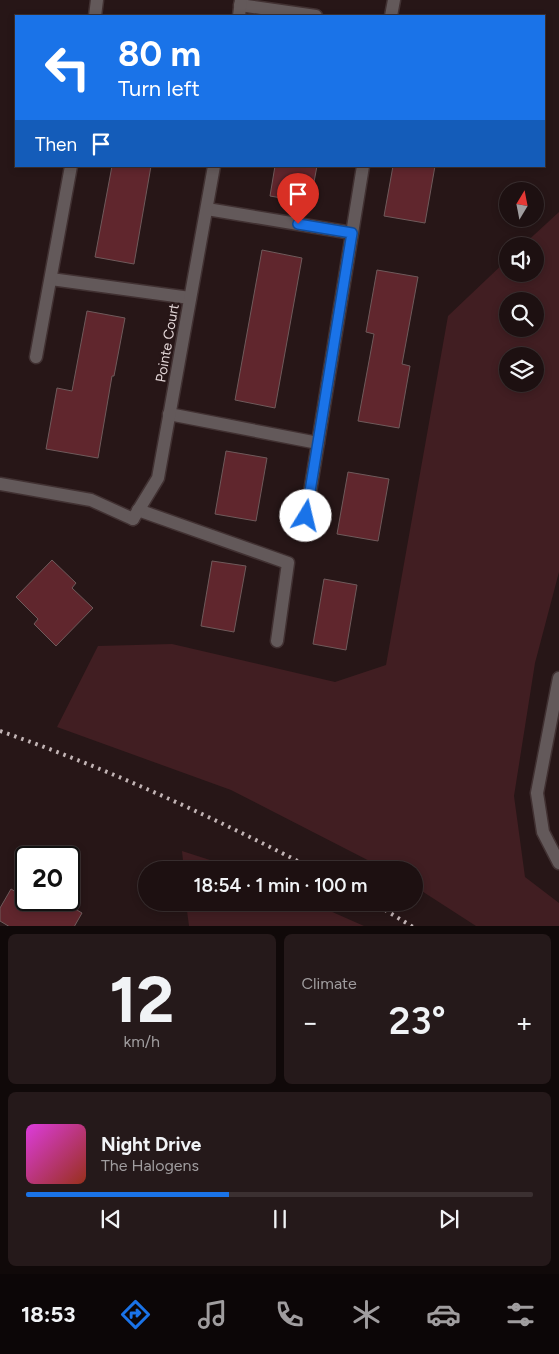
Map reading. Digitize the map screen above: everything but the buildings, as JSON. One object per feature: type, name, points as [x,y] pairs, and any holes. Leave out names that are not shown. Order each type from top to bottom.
[{"type":"street","points":[[95,15],[97,0]]},
{"type":"street","points":[[391,15],[394,0]]},
{"type":"street","points":[[240,7],[308,15]]},
{"type":"street","points":[[36,358],[71,167]]},
{"type":"street","name":"Pointe Court","points":[[135,515],[158,478],[214,167]]},
{"type":"street","points":[[303,535],[363,167]]},
{"type":"street","points":[[207,209],[352,233]]},
{"type":"street","points":[[51,279],[190,298]]},
{"type":"street","points":[[169,414],[318,443]]},
{"type":"street","points":[[0,484],[91,500],[288,562],[277,641]]},
{"type":"street","points":[[559,678],[537,794],[543,832],[559,863]]},
{"type":"shaded area","points":[[559,212],[559,572],[535,663],[514,796],[525,877],[559,903],[559,926],[476,926],[423,892],[423,861],[369,861],[231,790],[57,727],[98,646],[172,644],[335,682],[386,665],[448,316],[499,268],[499,282],[544,282],[544,237],[532,237],[544,228],[544,226]]},
{"type":"shaded area","points":[[182,851],[213,861],[183,861]]},
{"type":"shaded area","points":[[187,911],[330,911],[364,926],[189,926]]},
{"type":"railway","points":[[0,731],[81,761],[160,795],[297,861]]},
{"type":"railway","points":[[387,911],[411,926]]},
{"type":"route","points":[[298,224],[352,233],[306,516]]}]
